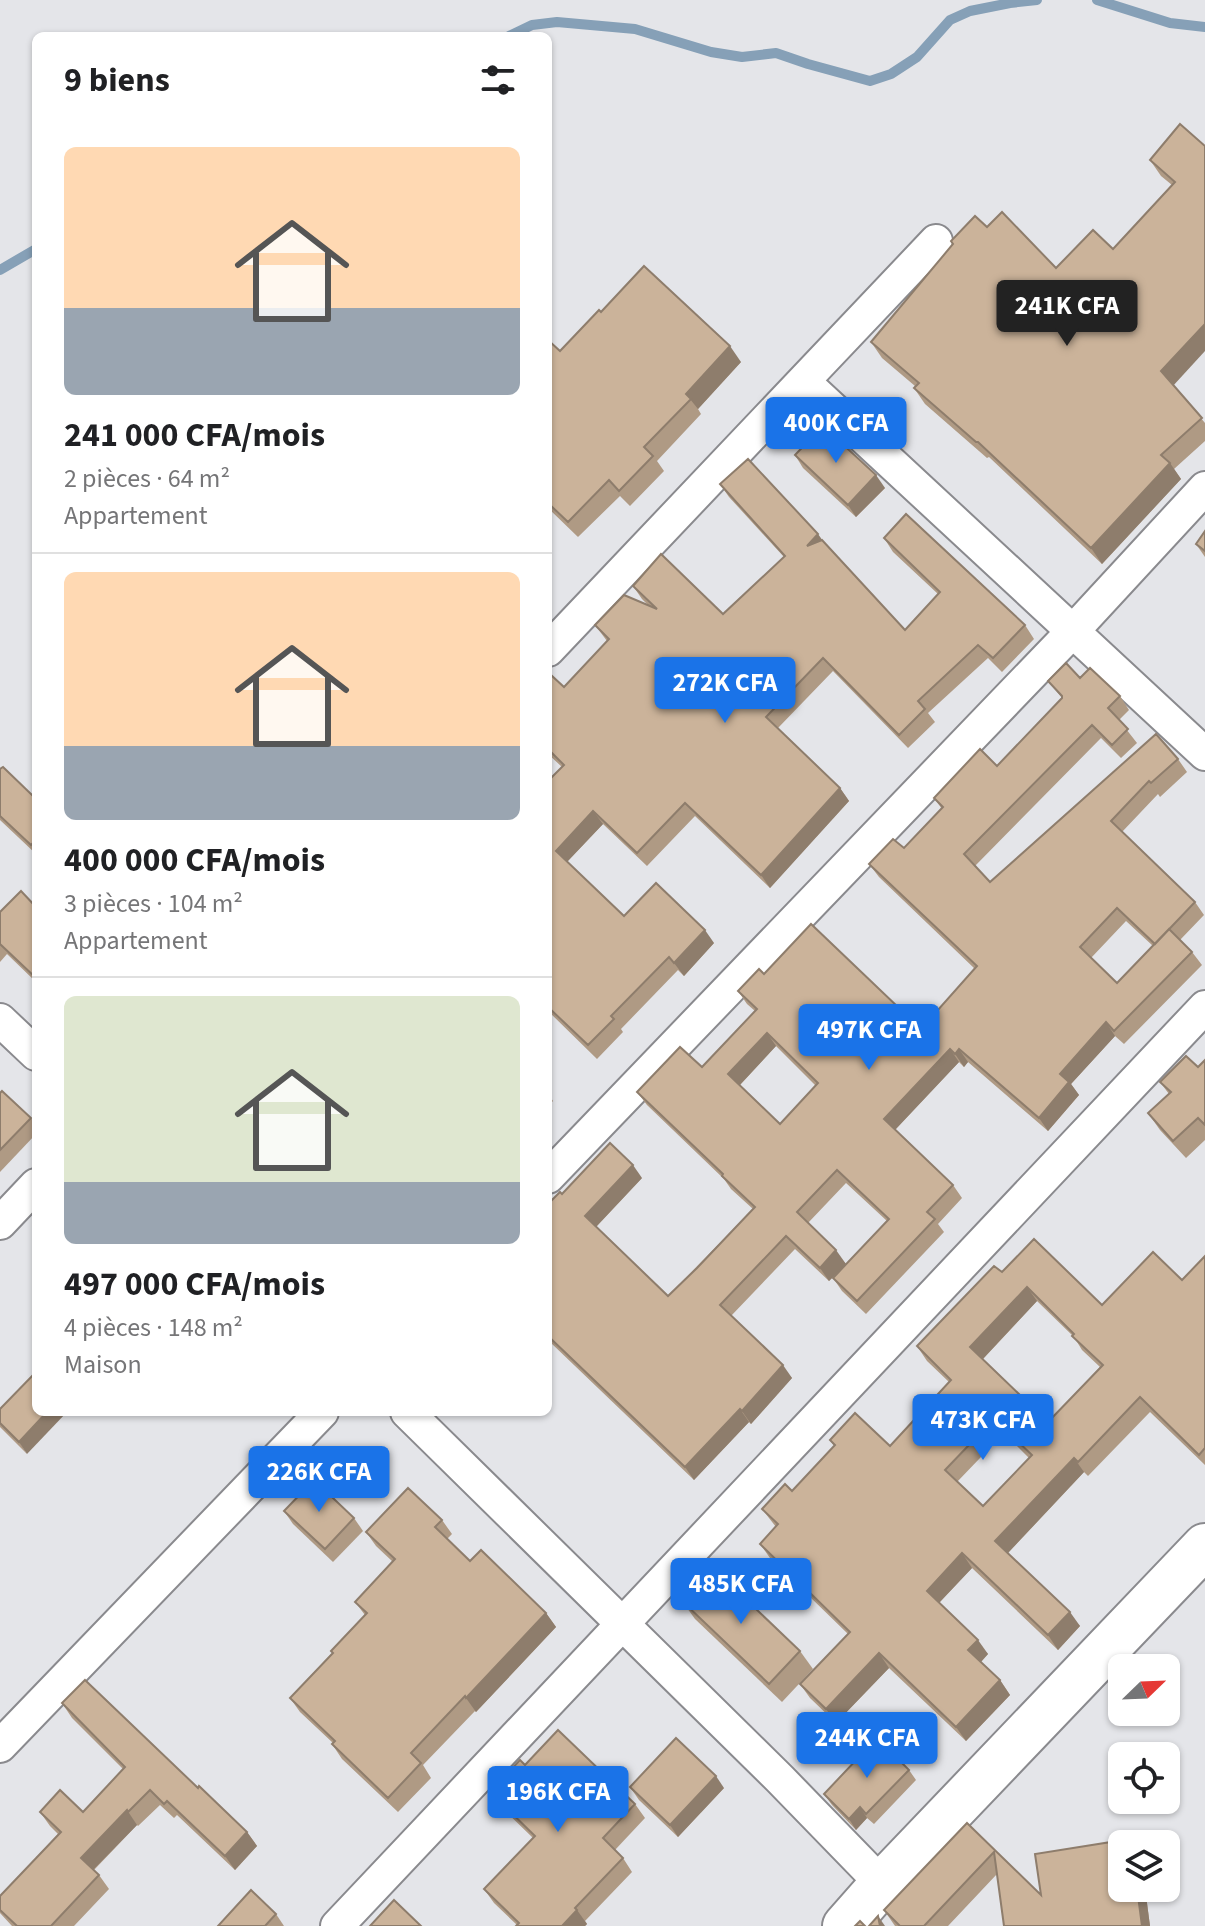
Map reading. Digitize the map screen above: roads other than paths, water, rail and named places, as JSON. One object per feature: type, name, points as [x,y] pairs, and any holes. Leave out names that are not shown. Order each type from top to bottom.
[{"type":"street","points":[[552,646],[936,241]]},
{"type":"street","points":[[804,382],[1205,754]]},
{"type":"street","points":[[552,1173],[1072,632],[1205,488]]},
{"type":"street","points":[[337,1926],[1205,1007]]},
{"type":"street","points":[[0,1020],[32,1050]]},
{"type":"street","points":[[0,1223],[32,1189]]},
{"type":"street","points":[[0,1746],[318,1416]]},
{"type":"street","points":[[411,1416],[780,1779],[882,1884]]},
{"type":"street","points":[[845,1926],[1205,1546]]},
{"type":"waterway","points":[[517,32],[532,25],[557,22],[635,29],[711,52],[742,57],[776,53],[870,81],[891,74],[917,57],[950,20],[970,11],[1037,0]]},
{"type":"waterway","points":[[1097,0],[1170,23],[1205,27]]},
{"type":"waterway","points":[[0,270],[32,251]]}]
